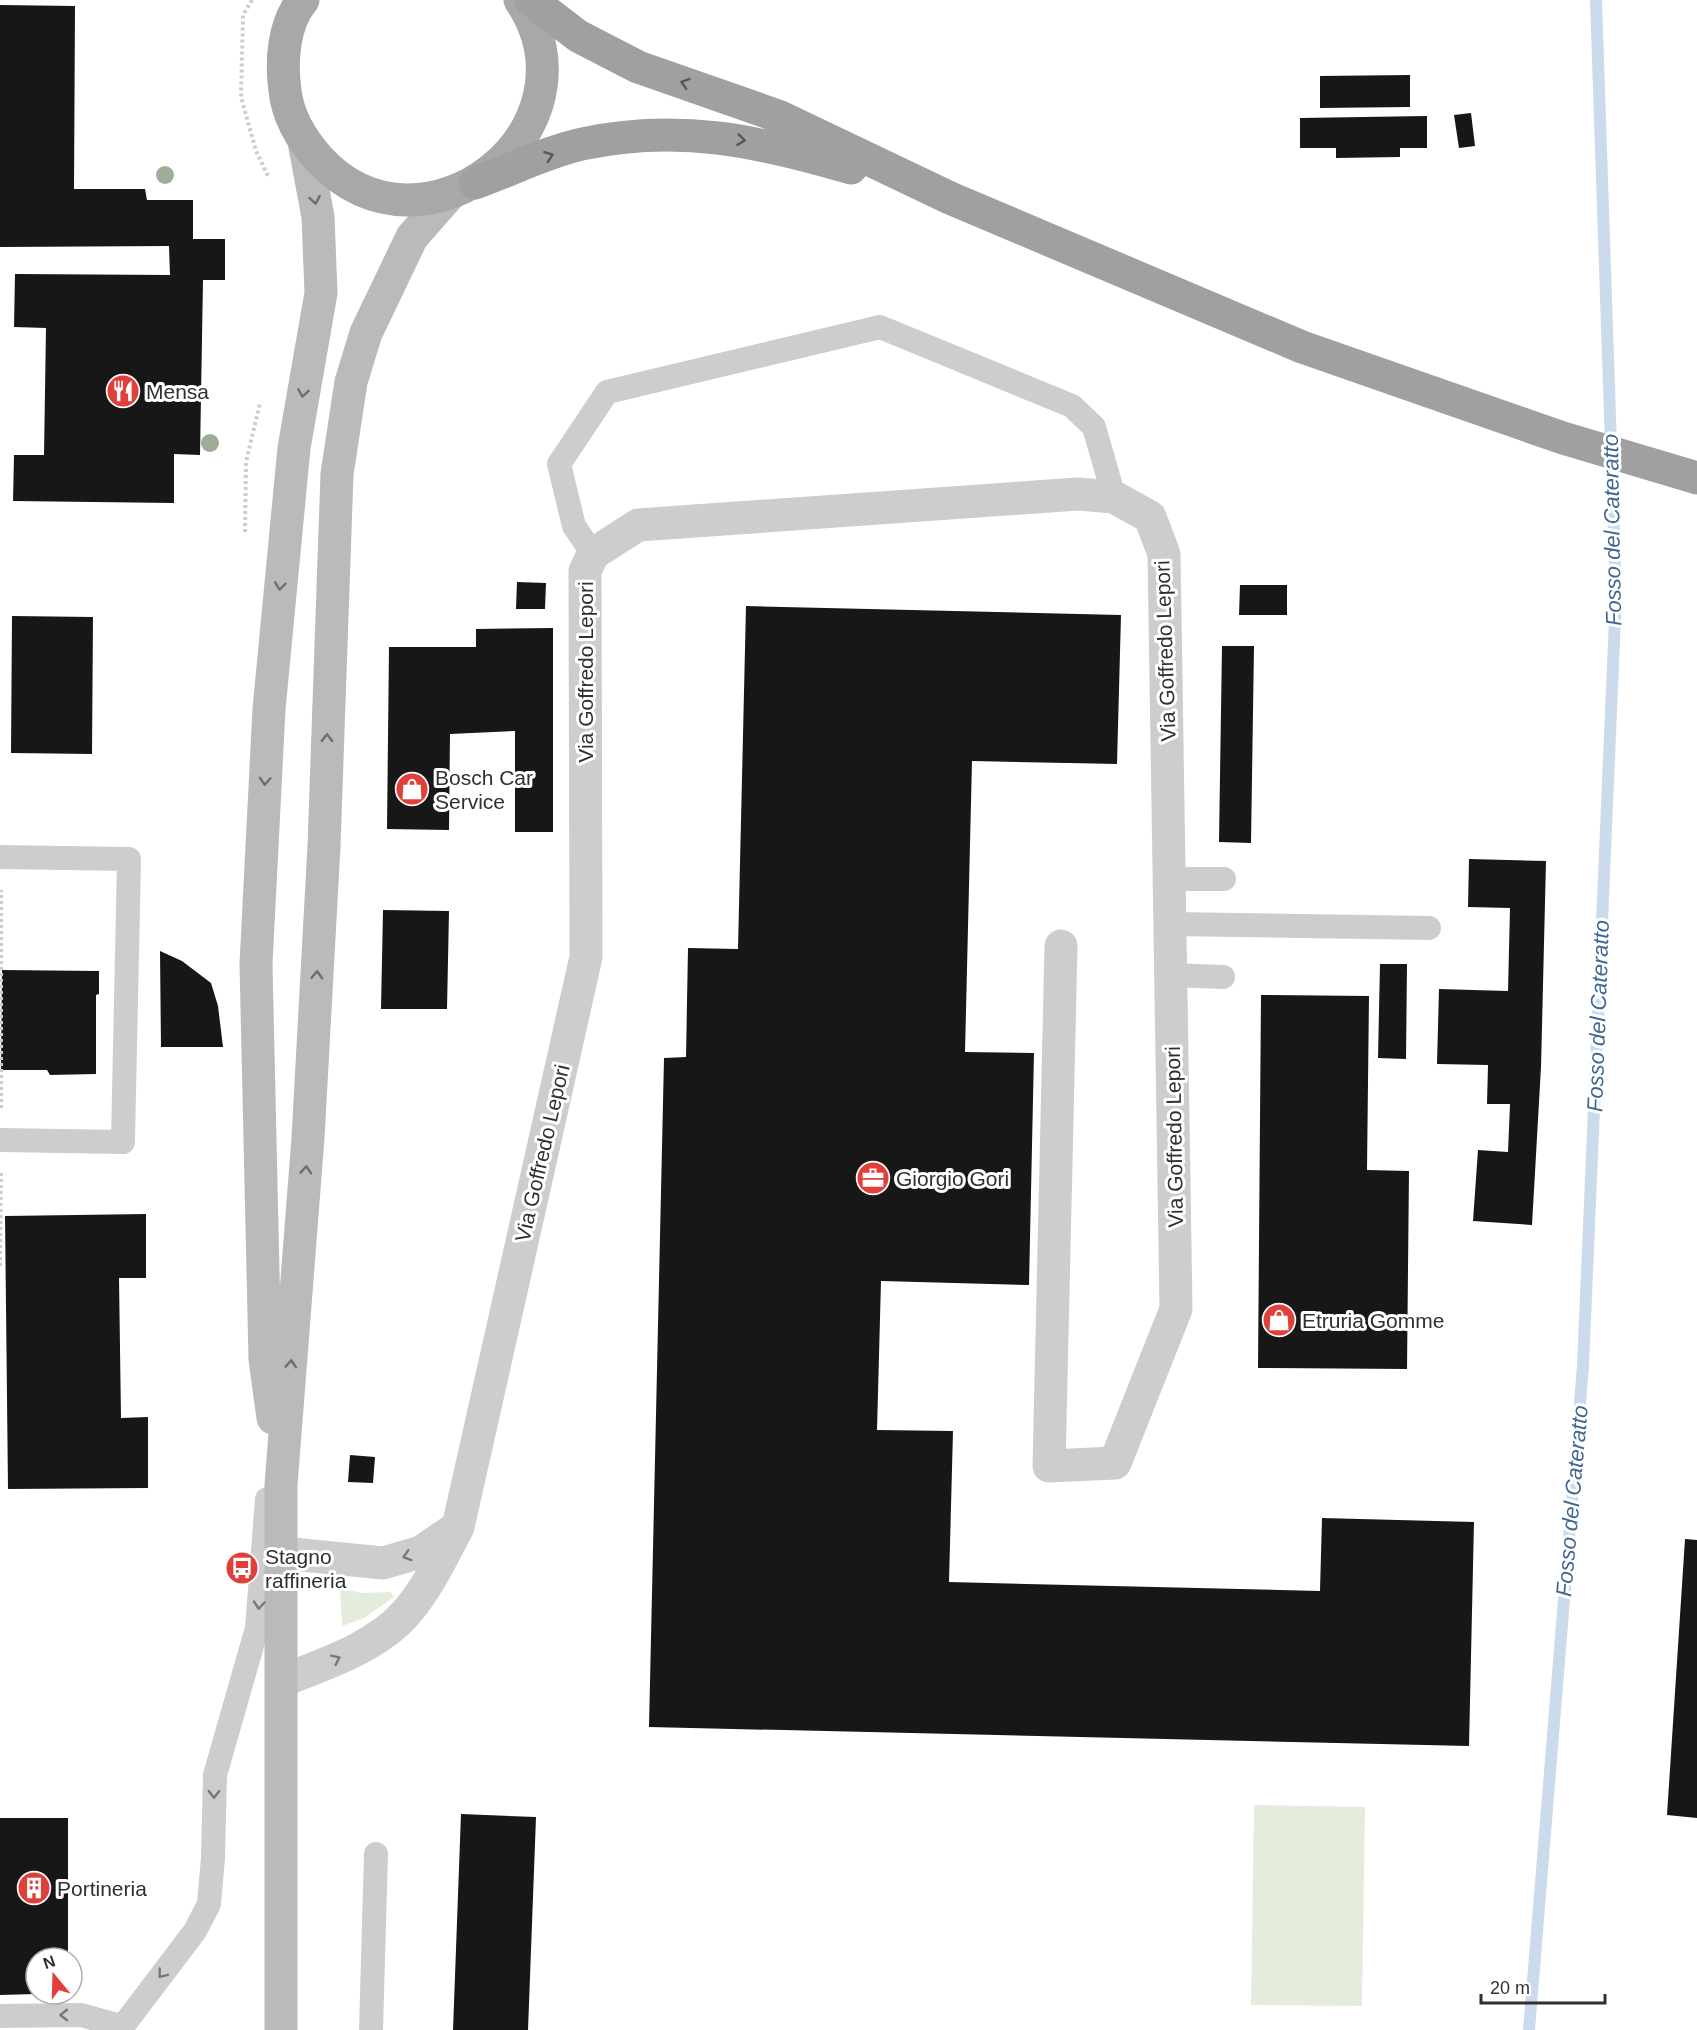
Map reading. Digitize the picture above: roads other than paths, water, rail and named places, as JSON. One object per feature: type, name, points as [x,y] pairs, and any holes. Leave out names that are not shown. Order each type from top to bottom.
[{"type":"highway","points":[[531,0],[578,36],[638,67],[778,116],[950,198],[1302,347],[1563,438],[1652,467],[1697,478]]},
{"type":"highway","points":[[462,189],[580,144],[650,133],[704,135],[754,141],[950,198]]},
{"type":"main road","points":[[281,1485],[265,1359],[256,964],[269,709],[278,609],[294,448],[321,293],[318,218],[304,142],[287,105],[282,71],[286,36],[303,0]]},
{"type":"main road","points":[[281,2030],[281,1485],[311,1080],[324,846],[337,474],[351,382],[366,333],[412,237],[462,189],[505,160],[528,128],[540,91],[541,52],[530,15],[520,0]]},
{"type":"main road","points":[[304,142],[332,173],[368,192],[408,200],[462,189]]},
{"type":"street","name":"Via Goffredo Lepori","points":[[282,1681],[371,1641],[405,1614],[433,1575],[458,1527],[586,957],[585,570],[594,554],[638,525],[1078,494],[1114,497],[1150,517],[1164,554],[1176,1309],[1115,1463],[1049,1466],[1061,946]]},
{"type":"street","points":[[282,1553],[383,1563],[421,1552],[458,1527]]},
{"type":"lane","points":[[594,554],[574,526],[559,464],[607,392],[880,327],[1072,406],[1094,428],[1114,497]]},
{"type":"lane","points":[[1,857],[129,859],[123,1142],[1,1140]]},
{"type":"lane","points":[[1170,879],[1224,879]]},
{"type":"lane","points":[[1171,924],[1430,928]]},
{"type":"lane","points":[[1172,975],[1223,977]]},
{"type":"lane","points":[[0,2016],[81,2015],[121,2028],[195,1931],[209,1904],[213,1858],[214,1775],[257,1628],[273,1421]]},
{"type":"lane","points":[[371,2030],[376,1854]]},
{"type":"waterway","name":"Fosso del Cateratto","points":[[1529,2030],[1583,1366],[1616,595],[1596,0]]},
{"type":"place","name":"Mensa","points":[[123,391]]},
{"type":"place","name":"Bosch Car Service","points":[[412,789]]},
{"type":"place","name":"Giorgio Gori","points":[[873,1178]]},
{"type":"place","name":"Etruria Gomme","points":[[1279,1320]]},
{"type":"place","name":"Stagno raffineria","points":[[242,1568]]},
{"type":"place","name":"Portineria","points":[[34,1888]]}]
